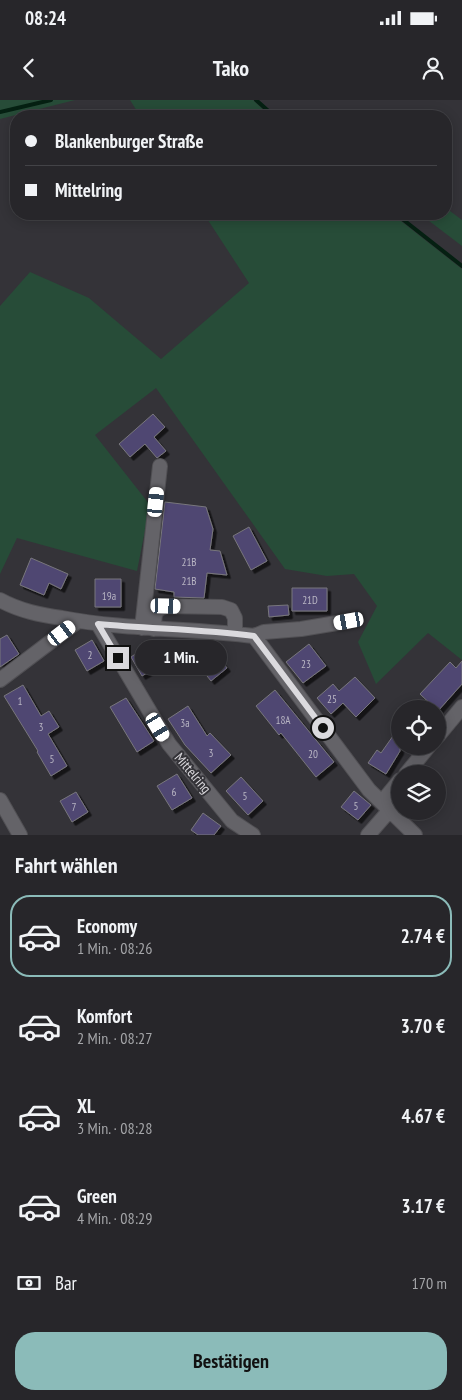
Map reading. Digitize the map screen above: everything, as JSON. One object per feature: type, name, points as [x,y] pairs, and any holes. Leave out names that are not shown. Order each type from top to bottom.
[{"type":"street","points":[[148,629],[160,466]]},
{"type":"street","points":[[0,600],[31,613],[98,624],[254,636],[264,632],[301,629],[349,621]]},
{"type":"street","points":[[148,629],[158,609],[166,606],[222,608],[231,610],[235,618],[235,634]]},
{"type":"street","points":[[0,680],[78,621]]},
{"type":"street","name":"Mittelring","points":[[98,624],[168,744],[232,821],[254,835]]},
{"type":"street","points":[[254,636],[369,790],[415,835]]},
{"type":"street","points":[[446,727],[462,708]]},
{"type":"street","points":[[413,765],[422,755]]},
{"type":"street","points":[[368,835],[391,796]]},
{"type":"street","points":[[0,800],[20,835]]},
{"type":"green space","points":[[0,100],[75,100],[36,110],[10,110],[10,116],[0,119]]},
{"type":"green space","points":[[130,100],[253,100],[264,110],[136,110]]},
{"type":"green space","points":[[452,212],[462,220],[462,246],[428,220],[452,220]]},
{"type":"green space","points":[[208,220],[400,220],[462,269],[462,660],[428,633],[376,684],[358,642],[377,606],[354,574],[327,576],[285,569],[156,388],[95,435],[150,505],[137,571],[17,538],[0,574],[0,306],[30,272],[89,298],[161,359],[249,283]]},
{"type":"building","points":[[153,414],[165,427],[154,437],[166,451],[157,458],[145,444],[130,457],[119,444]]},
{"type":"building","points":[[165,502],[206,507],[213,529],[210,550],[220,551],[227,575],[207,573],[204,598],[174,597],[174,592],[155,589]]},
{"type":"building","points":[[249,527],[267,561],[251,570],[233,536]]},
{"type":"building","points":[[31,558],[68,574],[61,589],[49,583],[44,595],[20,585]]},
{"type":"building","points":[[95,579],[121,579],[121,607],[95,607]]},
{"type":"building","points":[[292,588],[327,588],[327,611],[292,611]]},
{"type":"building","points":[[288,605],[289,615],[269,617],[268,606]]},
{"type":"building","points":[[7,635],[19,654],[0,667],[0,639]]},
{"type":"building","points":[[92,640],[104,661],[87,671],[75,650]]},
{"type":"building","points":[[309,644],[326,666],[303,683],[286,662]]},
{"type":"building","points":[[147,646],[159,666],[142,676],[131,657]]},
{"type":"building","points":[[212,649],[227,668],[211,681],[196,662]]},
{"type":"building","points":[[462,661],[462,684],[446,702],[446,700],[426,700],[420,694],[450,662],[456,668]]},
{"type":"building","points":[[355,677],[375,698],[356,717],[343,703],[331,714],[317,698],[333,684],[339,691]]},
{"type":"building","points":[[23,685],[41,716],[49,711],[59,727],[48,734],[67,766],[51,776],[4,696]]},
{"type":"building","points":[[275,690],[334,762],[316,777],[281,733],[279,735],[256,706]]},
{"type":"building","points":[[126,698],[154,741],[137,752],[110,707]]},
{"type":"building","points":[[188,706],[207,736],[210,733],[231,755],[211,773],[185,745],[168,719]]},
{"type":"building","points":[[391,739],[391,755],[398,755],[386,774],[368,763],[377,750],[381,753]]},
{"type":"building","points":[[177,774],[192,798],[172,810],[157,786]]},
{"type":"building","points":[[241,777],[263,801],[248,815],[226,791]]},
{"type":"building","points":[[354,791],[371,805],[358,820],[341,807]]},
{"type":"building","points":[[76,792],[88,812],[72,822],[60,801]]},
{"type":"building","points":[[203,813],[221,826],[214,835],[198,835],[191,830]]},
{"type":"waterway","points":[[0,112],[51,100]]},
{"type":"waterway","points":[[256,100],[267,110]]},
{"type":"waterway","points":[[404,220],[462,266]]},
{"type":"route","points":[[118,658],[98,624],[224,632],[254,636],[323,728]]}]
